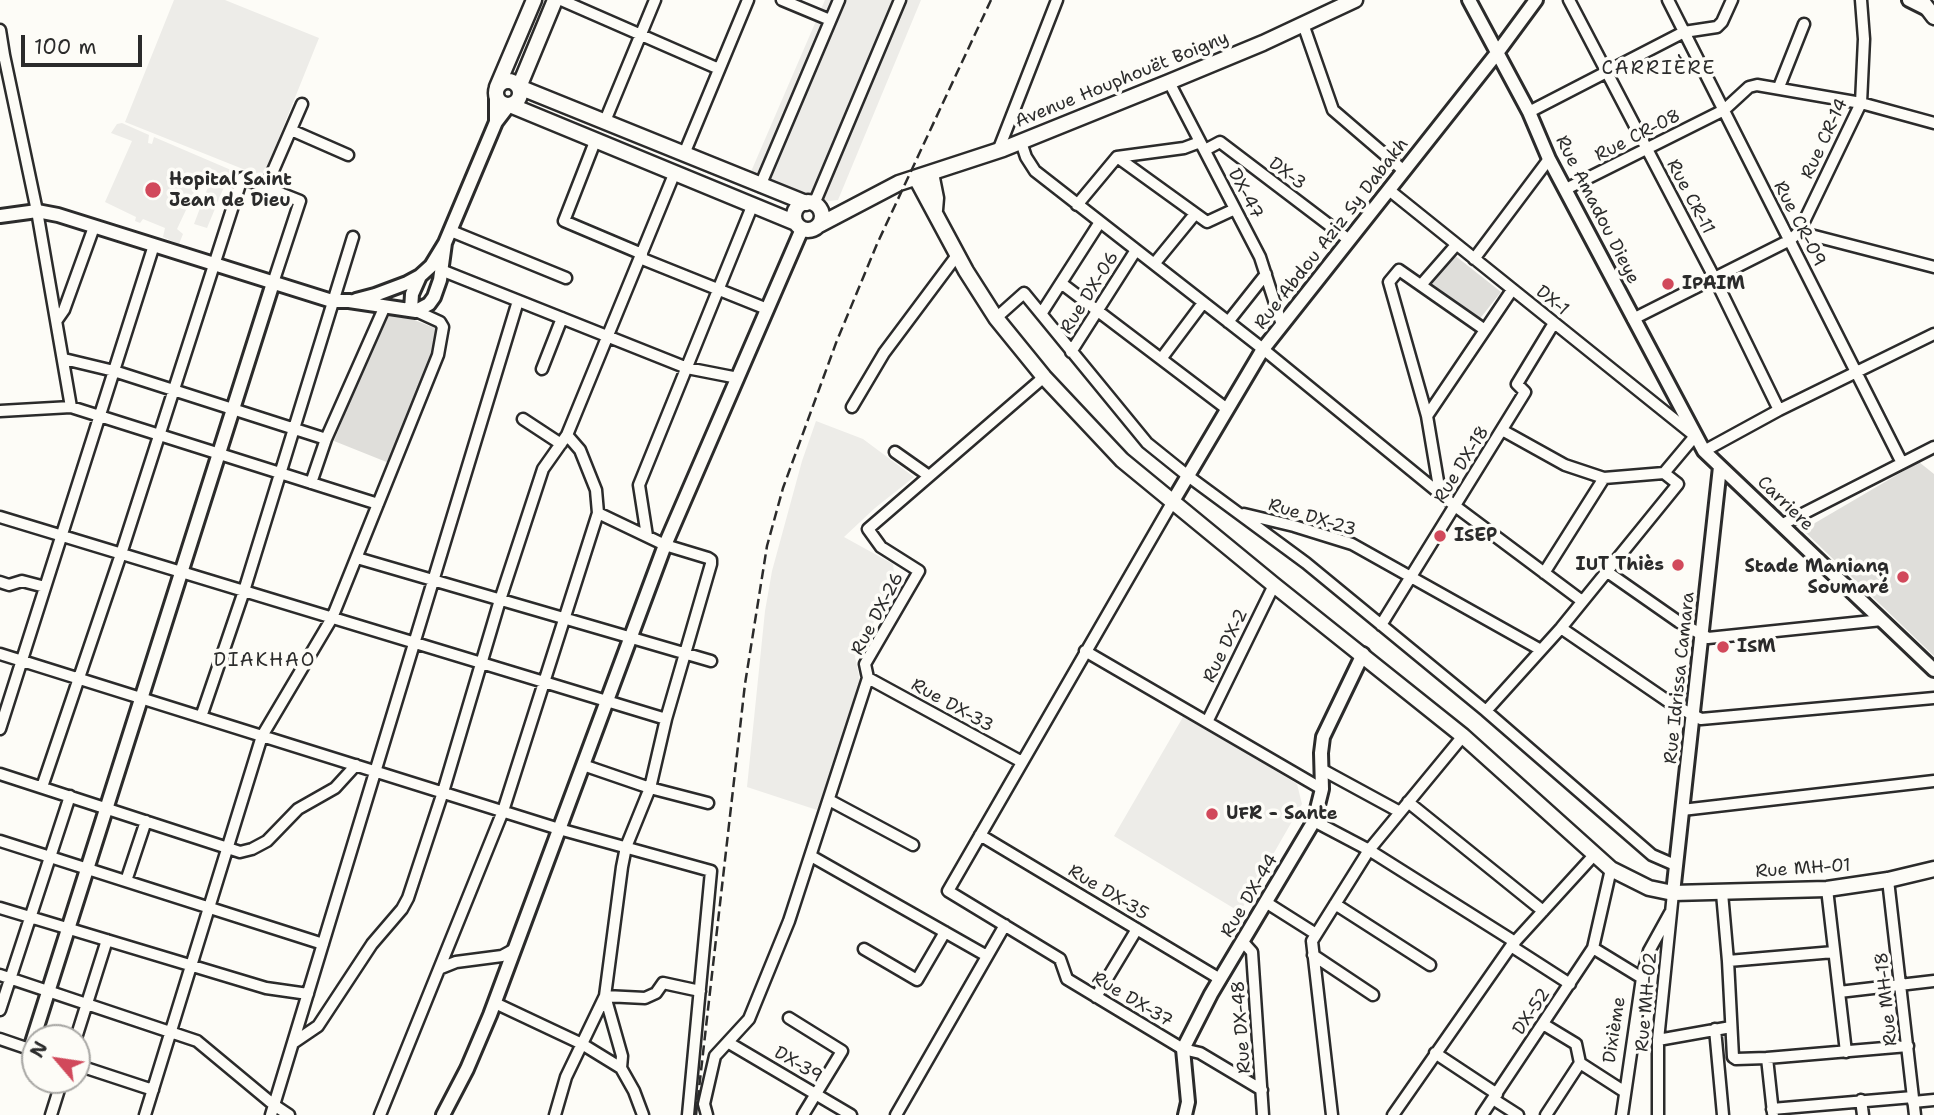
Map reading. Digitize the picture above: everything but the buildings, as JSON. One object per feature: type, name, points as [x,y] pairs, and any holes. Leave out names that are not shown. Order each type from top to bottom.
[{"type":"main road","points":[[503,99],[534,0]]},
{"type":"main road","points":[[503,99],[519,98],[519,87],[555,0]]},
{"type":"main road","name":"Avenue Houphouët Boigny","points":[[819,225],[899,183],[1021,142],[1169,82],[1355,0]]},
{"type":"main road","points":[[503,99],[506,80],[760,186],[813,205],[853,206]]},
{"type":"main road","points":[[503,99],[811,230],[819,225],[822,218],[813,205]]},
{"type":"main road","points":[[923,175],[936,198],[935,210],[948,239],[996,318],[1044,377],[1122,460],[1463,736],[1611,869],[1649,888],[1673,893]]},
{"type":"main road","points":[[799,226],[796,211],[813,205]]},
{"type":"main road","name":"Rue MH-01","points":[[1673,893],[1827,889],[1888,880],[1934,869]]},
{"type":"street","points":[[561,0],[719,69]]},
{"type":"street","points":[[606,121],[656,0]]},
{"type":"street","points":[[684,154],[748,0]]},
{"type":"street","points":[[782,0],[830,20]]},
{"type":"street","points":[[760,186],[839,0]]},
{"type":"street","points":[[813,205],[900,0]]},
{"type":"street","points":[[998,150],[1058,0]]},
{"type":"street","name":"Rue Amadou Dieye","points":[[1469,0],[1529,113],[1549,159],[1704,451]]},
{"type":"street","name":"Rue Abdou Aziz Sy Dabakh","points":[[1173,502],[1263,349],[1405,172],[1536,0]]},
{"type":"street","name":"Rue CR-11","points":[[1569,0],[1715,279],[1779,410]]},
{"type":"street","name":"Rue CR-09","points":[[1668,0],[1902,463]]},
{"type":"street","points":[[1529,113],[1684,32],[1717,27],[1722,23],[1732,0]]},
{"type":"street","name":"Rue CR-14","points":[[1633,320],[1790,240],[1799,232],[1861,103],[1864,39],[1861,0]]},
{"type":"street","points":[[1909,0],[1927,9]]},
{"type":"street","points":[[1303,24],[1333,110],[1405,172]]},
{"type":"street","points":[[1779,87],[1804,24]]},
{"type":"street","points":[[0,30],[2,56],[37,211],[71,407]]},
{"type":"street","name":"DX-47","points":[[1169,82],[1260,257],[1282,326]]},
{"type":"street","name":"Rue CR-08","points":[[1566,189],[1724,110],[1749,87],[1757,85],[1861,103],[1934,123]]},
{"type":"street","points":[[349,301],[392,290],[420,276],[430,266],[448,237],[503,99]]},
{"type":"street","points":[[266,187],[302,104]]},
{"type":"street","points":[[291,130],[348,155]]},
{"type":"street","points":[[596,139],[564,221],[767,309]]},
{"type":"street","points":[[1021,142],[1035,172],[1263,349],[1455,506],[1582,601]]},
{"type":"street","name":"DX-3","points":[[1202,146],[1220,142],[1349,240]]},
{"type":"street","points":[[1077,205],[1116,157],[1202,146]]},
{"type":"street","points":[[1116,157],[1207,222],[1235,209]]},
{"type":"street","points":[[1474,259],[1549,159]]},
{"type":"street","points":[[293,1043],[318,1026],[372,944],[402,909],[443,792],[500,600],[543,469],[564,440],[676,172]]},
{"type":"street","points":[[39,1024],[300,201],[242,178],[212,264],[121,554],[42,787]]},
{"type":"street","name":"DX-1","points":[[1389,190],[1695,436]]},
{"type":"street","points":[[647,536],[639,485],[754,204]]},
{"type":"street","points":[[0,216],[37,211],[58,215],[332,301],[414,310],[440,322],[443,327],[443,337],[332,618],[262,736],[145,1115]]},
{"type":"street","points":[[1154,264],[1195,214]]},
{"type":"street","points":[[1041,314],[1100,222]]},
{"type":"street","points":[[443,1115],[467,1069],[495,1003],[664,545],[738,378],[799,226]]},
{"type":"street","points":[[57,320],[65,310],[94,227]]},
{"type":"street","points":[[1799,232],[1934,267]]},
{"type":"street","points":[[201,717],[244,591],[353,237]]},
{"type":"street","points":[[414,310],[429,304],[434,297],[448,237]]},
{"type":"street","points":[[448,237],[566,278]]},
{"type":"street","points":[[0,729],[154,245]]},
{"type":"street","points":[[1421,285],[1457,245]]},
{"type":"street","name":"Rue DX-06","points":[[1071,352],[1136,250]]},
{"type":"street","points":[[852,407],[884,353],[958,254]]},
{"type":"street","points":[[441,270],[687,368],[738,378]]},
{"type":"street","points":[[1440,493],[1427,416],[1389,282],[1399,270],[1485,330]]},
{"type":"street","points":[[1228,322],[1266,274]]},
{"type":"street","points":[[414,310],[412,294],[420,276]]},
{"type":"street","points":[[1061,282],[1227,409]]},
{"type":"street","points":[[1427,416],[1512,290]]},
{"type":"street","points":[[996,318],[1024,293],[1147,443],[1381,625],[1486,711],[1652,855],[1675,865]]},
{"type":"street","points":[[272,1110],[518,301]]},
{"type":"street","points":[[1161,359],[1203,303]]},
{"type":"street","points":[[311,483],[326,439],[385,306]]},
{"type":"street","points":[[542,369],[562,318]]},
{"type":"street","name":"Rue DX-18","points":[[1381,625],[1525,392],[1517,384],[1554,323]]},
{"type":"street","points":[[1704,451],[1779,410],[1934,334]]},
{"type":"street","points":[[64,359],[114,371],[326,439]]},
{"type":"street","points":[[895,452],[929,476],[1044,377]]},
{"type":"street","points":[[0,411],[71,407],[378,504]]},
{"type":"street","points":[[380,1115],[503,811],[598,513],[596,490],[580,450],[523,419]]},
{"type":"street","points":[[1486,711],[1561,628],[1678,484],[1664,473],[1604,478],[1547,456],[1502,430]]},
{"type":"street","points":[[1664,473],[1695,436]]},
{"type":"street","points":[[1781,525],[1934,447]]},
{"type":"street","name":"Carriere","points":[[1704,451],[1934,670]]},
{"type":"street","name":"Rue Idrissa Camara","points":[[1673,893],[1720,467]]},
{"type":"street","name":"Rue DX-26","points":[[703,1114],[715,1056],[744,1026],[755,1006],[789,921],[868,678],[865,664],[919,571],[881,547],[868,529],[929,476]]},
{"type":"street","points":[[1545,573],[1604,478]]},
{"type":"street","points":[[980,835],[1173,502]]},
{"type":"street","points":[[555,1115],[566,1077],[606,996],[626,847],[650,788],[666,719],[711,560],[664,545],[598,513]]},
{"type":"street","name":"Rue DX-23","points":[[1240,513],[1352,544],[1541,650]]},
{"type":"street","points":[[0,517],[666,719]]},
{"type":"street","points":[[357,558],[711,661]]},
{"type":"street","points":[[1606,571],[1679,622],[1709,638],[1882,620]]},
{"type":"street","points":[[0,582],[9,585],[22,581],[45,587]]},
{"type":"street","name":"Rue DX-2","points":[[1207,722],[1274,585]]},
{"type":"street","points":[[1561,628],[1672,705],[1701,719],[1934,698]]},
{"type":"street","points":[[1085,651],[1322,789]]},
{"type":"street","points":[[0,654],[559,829],[711,871],[688,1115]]},
{"type":"street","name":"Rue DX-44","points":[[1183,1049],[1220,979],[1314,821],[1322,789],[1323,737],[1363,654]]},
{"type":"street","name":"Rue DX-33","points":[[868,678],[1022,762]]},
{"type":"street","points":[[1332,1115],[1312,941],[1369,850],[1463,736]]},
{"type":"street","points":[[0,774],[240,852],[267,841],[298,809],[335,788],[356,765]]},
{"type":"street","points":[[583,765],[650,788],[708,803]]},
{"type":"street","points":[[1321,769],[1400,812]]},
{"type":"street","points":[[1682,810],[1934,781]]},
{"type":"street","points":[[0,1010],[5,976],[31,917],[70,796]]},
{"type":"street","points":[[829,800],[913,845]]},
{"type":"street","points":[[1408,802],[1543,911]]},
{"type":"street","points":[[127,881],[146,821]]},
{"type":"street","name":"DX-52","points":[[1314,821],[1369,850],[1570,984],[1482,1115]]},
{"type":"street","name":"Rue DX-37","points":[[980,835],[948,891],[1060,959],[1067,979],[1183,1049],[1200,1053],[1262,1090]]},
{"type":"street","name":"Rue DX-35","points":[[980,835],[1220,979]]},
{"type":"street","points":[[0,841],[323,944]]},
{"type":"street","points":[[1393,1115],[1513,944],[1595,854]]},
{"type":"street","points":[[811,856],[987,956]]},
{"type":"street","points":[[1570,984],[1593,948],[1611,869]]},
{"type":"street","name":"Rue MH-18","points":[[1888,880],[1902,984],[1914,1115]]},
{"type":"street","points":[[1827,889],[1846,1052]]},
{"type":"street","name":"Rue MH-02","points":[[1658,1115],[1658,1040],[1673,893]]},
{"type":"street","points":[[1722,893],[1733,1057],[1767,1058],[1908,1046]]},
{"type":"street","points":[[1266,903],[1317,934]]},
{"type":"street","points":[[1335,904],[1430,965]]},
{"type":"street","points":[[0,908],[266,988],[308,994]]},
{"type":"street","name":"Dixième","points":[[1622,1115],[1642,978],[1649,951],[1672,909]]},
{"type":"street","points":[[896,1115],[1005,925]]},
{"type":"street","points":[[1097,997],[1137,929]]},
{"type":"street","points":[[864,949],[917,980],[945,932]]},
{"type":"street","points":[[81,1024],[107,940]]},
{"type":"street","name":"Rue DX-48","points":[[1243,942],[1252,952],[1263,1115]]},
{"type":"street","points":[[1593,948],[1642,978]]},
{"type":"street","points":[[440,968],[456,962],[502,956],[513,950]]},
{"type":"street","points":[[1728,961],[1834,952]]},
{"type":"street","points":[[1313,956],[1373,995]]},
{"type":"street","points":[[5,976],[204,1045],[272,1110],[289,1115]]},
{"type":"street","points":[[1839,992],[1934,981]]},
{"type":"street","points":[[606,996],[645,998],[656,993],[663,984],[700,991]]},
{"type":"street","points":[[606,996],[622,1056],[621,1068]]},
{"type":"street","points":[[495,1003],[582,1044],[621,1068],[643,1115]]},
{"type":"street","points":[[789,1018],[842,1051],[803,1115]]},
{"type":"street","points":[[1543,1024],[1576,1044],[1580,1063],[1551,1113]]},
{"type":"street","points":[[1658,1040],[1731,1027]]},
{"type":"street","points":[[1715,1029],[1723,1115]]},
{"type":"street","points":[[0,1039],[21,1046]]},
{"type":"street","name":"DX-39","points":[[729,1042],[851,1115]]},
{"type":"street","points":[[1183,1049],[1188,1102],[1185,1115]]},
{"type":"street","points":[[1435,1053],[1518,1115]]},
{"type":"street","points":[[1767,1058],[1773,1112],[1861,1100],[1934,1100]]},
{"type":"street","points":[[1580,1063],[1625,1092]]},
{"type":"street","points":[[91,1070],[153,1090]]},
{"type":"street","points":[[51,1115],[58,1094]]},
{"type":"street","points":[[1861,1100],[1863,1115]]},
{"type":"shaded area","points":[[174,0],[225,0],[319,38],[263,177],[125,122]]},
{"type":"shaded area","points":[[825,0],[921,0],[838,200],[821,202],[750,174]]},
{"type":"shaded area","name":"Hopital Saint Jean de Dieu","points":[[122,123],[149,135],[148,143],[152,144],[154,137],[231,170],[207,228],[194,224],[211,179],[203,174],[177,229],[183,234],[179,244],[163,237],[165,228],[143,219],[140,223],[135,221],[136,217],[105,202],[132,141],[111,133],[117,124]]},
{"type":"shaded area","points":[[1453,254],[1501,292],[1478,321],[1429,283]]},
{"type":"shaded area","points":[[387,309],[442,331],[389,463],[334,441]]},
{"type":"shaded area","points":[[816,421],[863,439],[914,477],[844,537],[893,564],[895,583],[855,657],[861,685],[817,810],[747,787],[765,611],[772,571],[802,461]]},
{"type":"shaded area","name":"Stade Maniang Soumaré","points":[[1919,462],[1934,474],[1934,656],[1803,530]]},
{"type":"shaded area","name":"UFR - Sante","points":[[1183,717],[1232,743],[1297,784],[1302,804],[1240,912],[1114,836]]},
{"type":"railway","points":[[696,1115],[745,684],[767,546],[783,488],[836,343],[877,244],[991,0]]},
{"type":"place","name":"Hopital Saint Jean de Dieu","points":[[153,190]]},
{"type":"place","name":"IPAIM","points":[[1668,284]]},
{"type":"place","name":"ISEP","points":[[1440,536]]},
{"type":"place","name":"IUT Thiès","points":[[1678,565]]},
{"type":"place","name":"Stade Maniang Soumaré","points":[[1903,577]]},
{"type":"place","name":"ISM","points":[[1723,647]]},
{"type":"place","name":"UFR - Sante","points":[[1212,814]]},
{"type":"district","name":"CARRIÈRE","points":[[1659,69]]},
{"type":"district","name":"DIAKHAO","points":[[265,661]]}]
